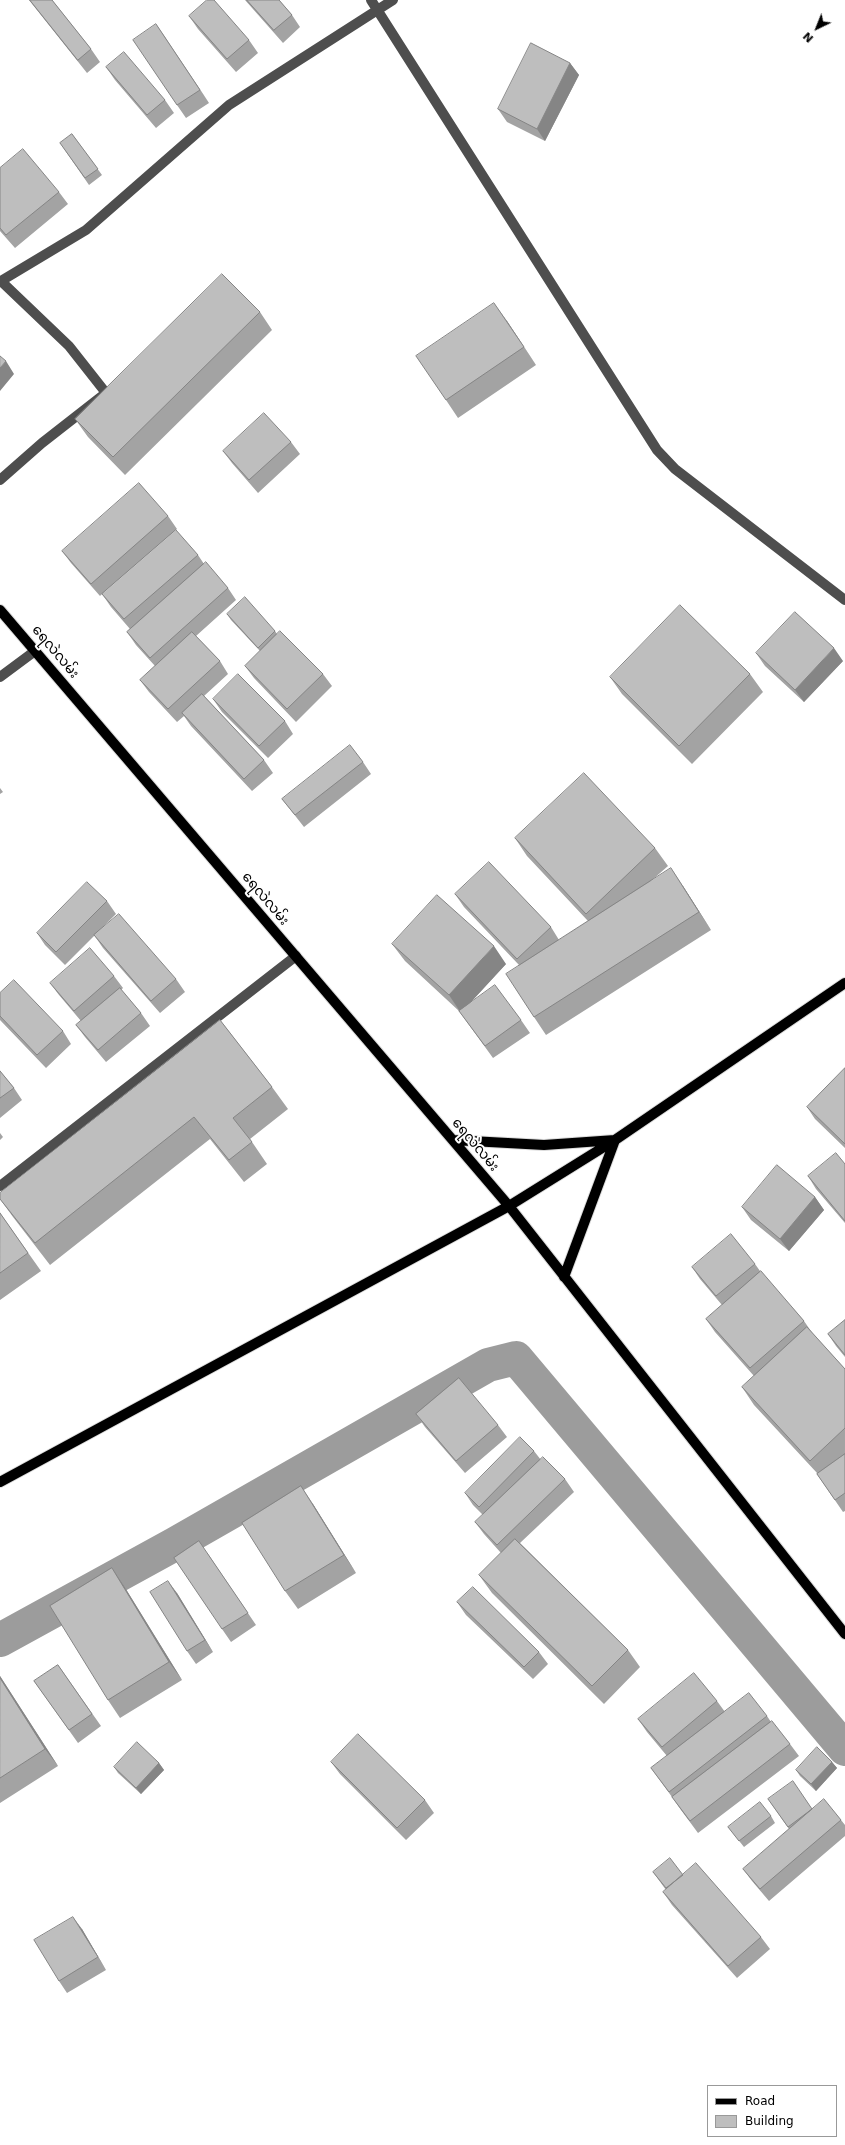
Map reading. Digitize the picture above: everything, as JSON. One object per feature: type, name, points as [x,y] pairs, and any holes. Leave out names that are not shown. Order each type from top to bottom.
[{"type":"main road","name":"ရေလဲလမ်း","points":[[0,610],[509,1206],[845,1634]]},
{"type":"main road","points":[[0,1482],[509,1206],[615,1140],[845,983]]},
{"type":"main road","points":[[453,1140],[544,1145],[615,1140]]},
{"type":"main road","points":[[564,1276],[615,1140]]},
{"type":"street","points":[[371,0],[657,450],[675,469],[845,600]]},
{"type":"street","points":[[0,480],[42,443],[106,393],[69,346],[1,281],[86,230],[229,105],[393,0]]},
{"type":"street","points":[[0,677],[35,651]]},
{"type":"street","points":[[0,1186],[296,956]]},
{"type":"building","points":[[30,0],[52,0],[91,49],[78,60]]},
{"type":"building","points":[[207,0],[214,0],[249,40],[227,59],[189,16]]},
{"type":"building","points":[[247,0],[279,0],[292,15],[274,30]]},
{"type":"building","points":[[156,24],[200,90],[177,105],[133,40]]},
{"type":"building","points":[[531,43],[570,63],[537,129],[498,109]]},
{"type":"building","points":[[124,52],[165,100],[147,115],[106,67]]},
{"type":"building","points":[[72,134],[98,169],[85,178],[60,143]]},
{"type":"building","points":[[23,149],[59,192],[6,235],[0,228],[0,168]]},
{"type":"building","points":[[222,274],[260,312],[113,457],[75,419]]},
{"type":"building","points":[[494,303],[524,347],[446,400],[416,356]]},
{"type":"building","points":[[0,356],[6,361],[0,368]]},
{"type":"building","points":[[264,413],[291,442],[249,480],[223,451]]},
{"type":"building","points":[[139,483],[168,516],[91,584],[62,551]]},
{"type":"building","points":[[176,530],[198,555],[124,619],[102,594]]},
{"type":"building","points":[[206,562],[228,588],[150,658],[127,632]]},
{"type":"building","points":[[245,597],[275,631],[258,648],[227,614]]},
{"type":"building","points":[[680,605],[750,674],[679,746],[610,677]]},
{"type":"building","points":[[795,612],[834,648],[795,690],[756,653]]},
{"type":"building","points":[[280,631],[323,674],[287,709],[245,666]]},
{"type":"building","points":[[192,632],[220,661],[168,709],[140,680]]},
{"type":"building","points":[[238,674],[285,721],[259,746],[213,699]]},
{"type":"building","points":[[202,694],[264,760],[244,779],[182,713]]},
{"type":"building","points":[[350,745],[363,762],[295,815],[282,799]]},
{"type":"building","points":[[584,773],[655,848],[586,914],[515,838]]},
{"type":"building","points":[[489,862],[551,927],[517,959],[455,894]]},
{"type":"building","points":[[671,868],[699,912],[534,1017],[506,974]]},
{"type":"building","points":[[87,882],[107,901],[56,952],[37,933]]},
{"type":"building","points":[[437,895],[494,946],[449,995],[392,944]]},
{"type":"building","points":[[119,914],[176,979],[151,1001],[94,935]]},
{"type":"building","points":[[90,948],[114,976],[74,1011],[50,983]]},
{"type":"building","points":[[14,980],[63,1031],[37,1055],[0,1016],[0,993]]},
{"type":"building","points":[[495,985],[521,1020],[485,1046],[459,1011]]},
{"type":"building","points":[[120,988],[141,1013],[98,1050],[76,1025]]},
{"type":"building","points":[[220,1020],[272,1087],[233,1118],[252,1142],[229,1160],[194,1117],[35,1243],[0,1199],[0,1193]]},
{"type":"building","points":[[845,1068],[845,1144],[807,1107]]},
{"type":"building","points":[[0,1071],[14,1088],[0,1098]]},
{"type":"building","points":[[836,1153],[845,1164],[845,1221],[808,1176]]},
{"type":"building","points":[[777,1165],[815,1197],[780,1239],[742,1207]]},
{"type":"building","points":[[0,1213],[28,1253],[0,1273]]},
{"type":"building","points":[[731,1234],[755,1264],[716,1296],[692,1267]]},
{"type":"building","points":[[761,1271],[804,1321],[750,1368],[706,1319]]},
{"type":"building","points":[[845,1320],[845,1355],[828,1334]]},
{"type":"building","points":[[807,1327],[845,1369],[845,1428],[810,1461],[742,1387]]},
{"type":"building","points":[[459,1378],[498,1425],[456,1461],[416,1414]]},
{"type":"building","points":[[520,1437],[534,1451],[479,1507],[465,1493]]},
{"type":"building","points":[[845,1454],[845,1493],[835,1500],[817,1474]]},
{"type":"building","points":[[543,1457],[565,1479],[497,1545],[475,1522]]},
{"type":"building","points":[[301,1486],[344,1555],[285,1591],[242,1523]]},
{"type":"building","points":[[515,1539],[628,1650],[592,1686],[479,1575]]},
{"type":"building","points":[[199,1541],[248,1613],[222,1629],[174,1558]]},
{"type":"building","points":[[112,1568],[169,1662],[108,1700],[50,1606]]},
{"type":"building","points":[[168,1581],[205,1640],[187,1651],[150,1592]]},
{"type":"building","points":[[473,1587],[539,1652],[524,1667],[457,1602]]},
{"type":"building","points":[[58,1665],[92,1714],[69,1730],[34,1681]]},
{"type":"building","points":[[694,1673],[717,1701],[662,1747],[638,1719]]},
{"type":"building","points":[[0,1678],[45,1749],[0,1778]]},
{"type":"building","points":[[749,1693],[767,1716],[669,1792],[651,1768]]},
{"type":"building","points":[[772,1721],[790,1744],[690,1821],[672,1797]]},
{"type":"building","points":[[358,1734],[425,1800],[397,1828],[331,1762]]},
{"type":"building","points":[[137,1742],[159,1763],[136,1788],[114,1767]]},
{"type":"building","points":[[817,1747],[832,1762],[811,1784],[796,1770]]},
{"type":"building","points":[[793,1781],[812,1809],[788,1827],[768,1799]]},
{"type":"building","points":[[824,1799],[841,1820],[760,1889],[743,1869]]},
{"type":"building","points":[[760,1802],[771,1816],[739,1841],[728,1827]]},
{"type":"building","points":[[670,1858],[683,1875],[666,1888],[653,1872]]},
{"type":"building","points":[[696,1863],[761,1937],[728,1966],[663,1892]]},
{"type":"building","points":[[73,1917],[98,1957],[59,1981],[34,1940]]},
{"type":"waterway","points":[[0,1640],[175,1544],[488,1365],[516,1358],[845,1749]]}]
